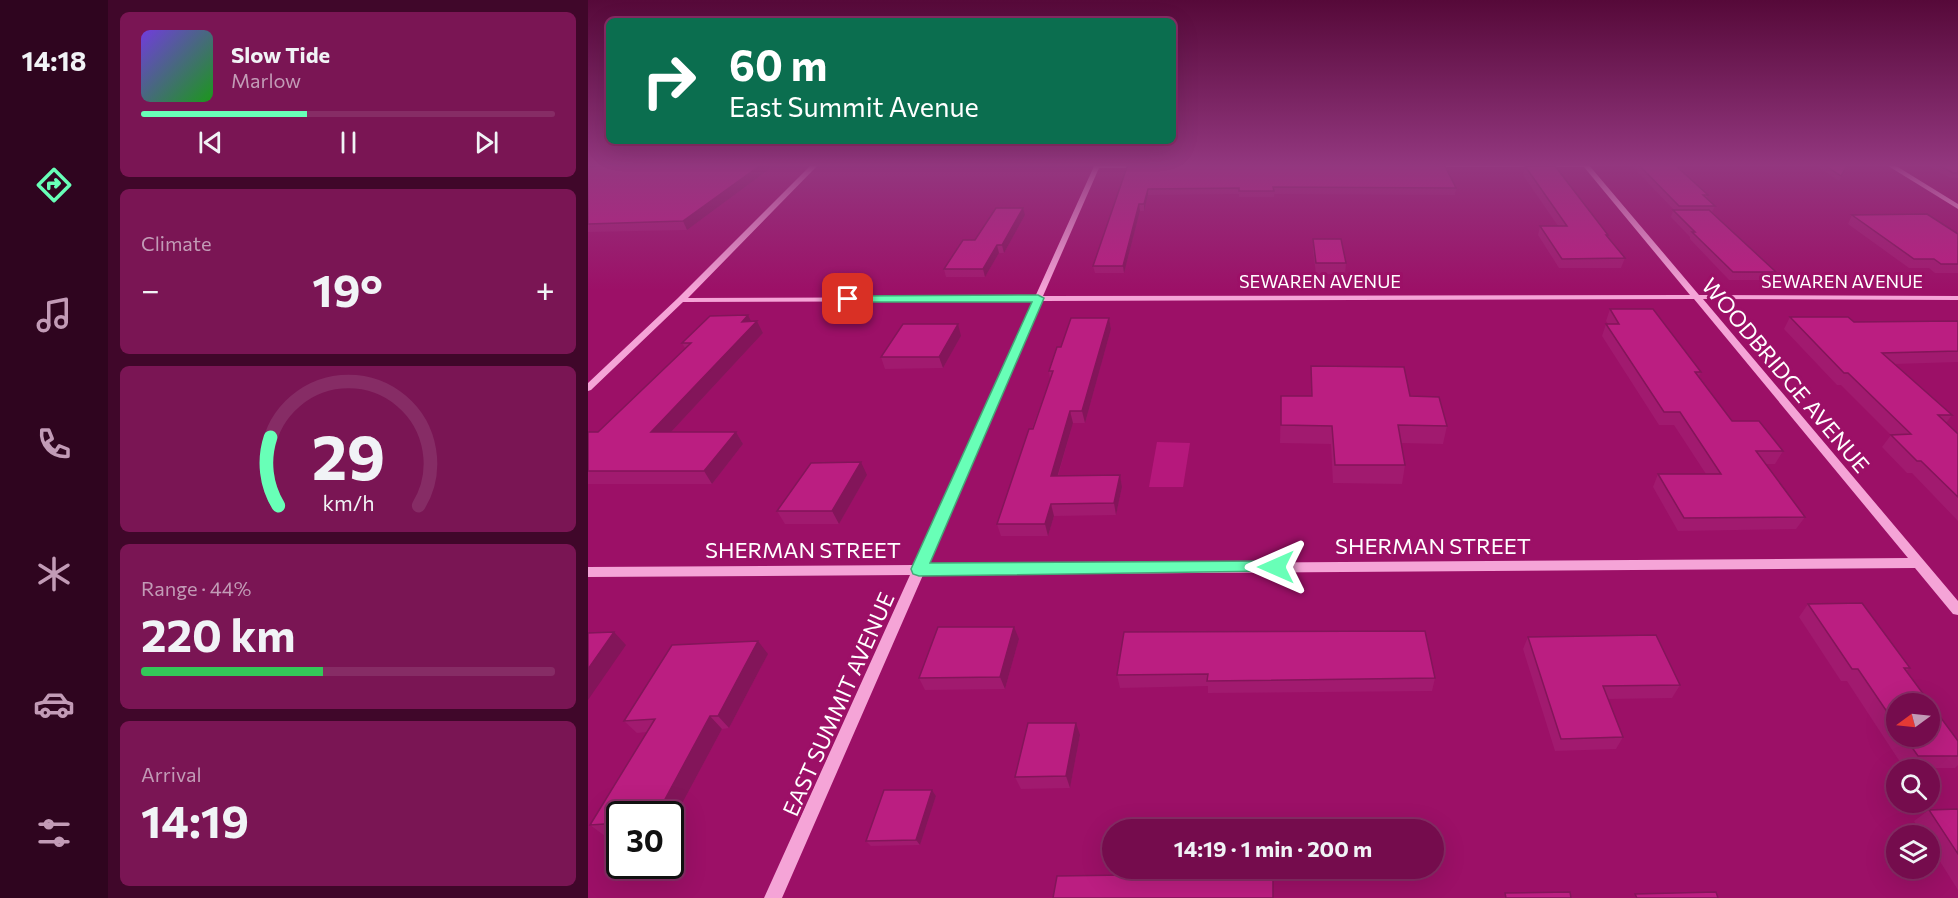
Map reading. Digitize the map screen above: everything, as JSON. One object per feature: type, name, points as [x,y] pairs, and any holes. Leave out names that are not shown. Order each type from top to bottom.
[{"type":"street","points":[[588,388],[681,300],[774,206]]},
{"type":"street","name":"EAST SUMMIT AVENUE","points":[[774,898],[1079,206]]},
{"type":"street","name":"WOODBRIDGE AVENUE","points":[[1619,206],[1958,610]]},
{"type":"street","name":"SEWAREN AVENUE","points":[[681,300],[1958,298]]},
{"type":"street","name":"SHERMAN STREET","points":[[588,572],[1918,563]]},
{"type":"shaded area","points":[[1157,442],[1190,443],[1183,487],[1149,487]]},
{"type":"building","points":[[588,206],[704,206],[683,221],[588,224]]},
{"type":"building","points":[[1114,206],[1139,206],[1123,266],[1093,266]]},
{"type":"building","points":[[1553,206],[1586,206],[1625,258],[1562,259],[1540,226],[1567,226]]},
{"type":"building","points":[[996,208],[1023,208],[1002,245],[997,245],[983,269],[944,269],[963,240],[975,240]]},
{"type":"building","points":[[1673,210],[1709,210],[1776,272],[1733,272]]},
{"type":"building","points":[[1927,214],[1958,234],[1958,264],[1941,264],[1934,259],[1914,259],[1852,215]]},
{"type":"building","points":[[1313,239],[1341,239],[1346,263],[1316,263]]},
{"type":"building","points":[[1610,309],[1653,309],[1701,372],[1695,372],[1732,421],[1759,421],[1783,451],[1756,451],[1805,517],[1684,518],[1658,474],[1721,474],[1680,412],[1664,412],[1606,324],[1619,324]]},
{"type":"building","points":[[748,315],[742,322],[757,321],[651,432],[736,432],[704,471],[588,471],[588,432],[598,432],[691,343],[682,343],[710,316]]},
{"type":"building","points":[[1790,317],[1848,317],[1854,322],[1958,321],[1958,351],[1882,353],[1952,415],[1938,415],[1958,434],[1958,497],[1891,435],[1911,434],[1848,373],[1844,373]]},
{"type":"building","points":[[1071,318],[1109,318],[1082,411],[1070,411],[1051,476],[1120,475],[1114,503],[1051,504],[1045,524],[997,524],[1029,429],[1033,429],[1053,371],[1049,371],[1057,347],[1061,347]]},
{"type":"building","points":[[903,324],[958,324],[939,357],[881,357]]},
{"type":"building","points":[[1311,366],[1404,367],[1410,396],[1439,397],[1447,426],[1398,425],[1405,465],[1335,465],[1332,426],[1281,425],[1281,396],[1312,396]]},
{"type":"building","points":[[861,462],[832,511],[777,511],[811,463]]},
{"type":"building","points":[[1862,603],[1910,668],[1904,668],[1922,693],[1886,693],[1886,710],[1858,669],[1852,669],[1808,604]]},
{"type":"building","points":[[938,627],[1014,627],[1000,677],[919,678]]},
{"type":"building","points":[[1425,631],[1435,678],[1207,681],[1208,674],[1117,675],[1124,632]]},
{"type":"building","points":[[614,632],[588,669],[588,633]]},
{"type":"building","points":[[1656,635],[1680,685],[1603,686],[1623,737],[1561,739],[1528,637]]},
{"type":"building","points":[[758,641],[718,716],[710,716],[664,801],[606,801],[606,824],[590,825],[655,719],[624,721],[672,645]]},
{"type":"building","points":[[1940,717],[1958,741],[1958,756],[1918,756],[1912,747],[1940,747]]},
{"type":"building","points":[[1028,723],[1076,723],[1066,776],[1015,777]]},
{"type":"building","points":[[884,790],[932,790],[916,840],[866,841]]},
{"type":"building","points":[[1958,809],[1958,854],[1931,813],[1940,813],[1940,810]]},
{"type":"building","points":[[1102,875],[1102,879],[1273,879],[1273,898],[1053,898],[1057,876]]},
{"type":"building","points":[[1570,892],[1571,898],[1506,898],[1505,893]]},
{"type":"building","points":[[1716,892],[1718,898],[1637,898],[1635,894]]},
{"type":"route","points":[[848,299],[1038,298],[919,569],[1276,567]]}]
